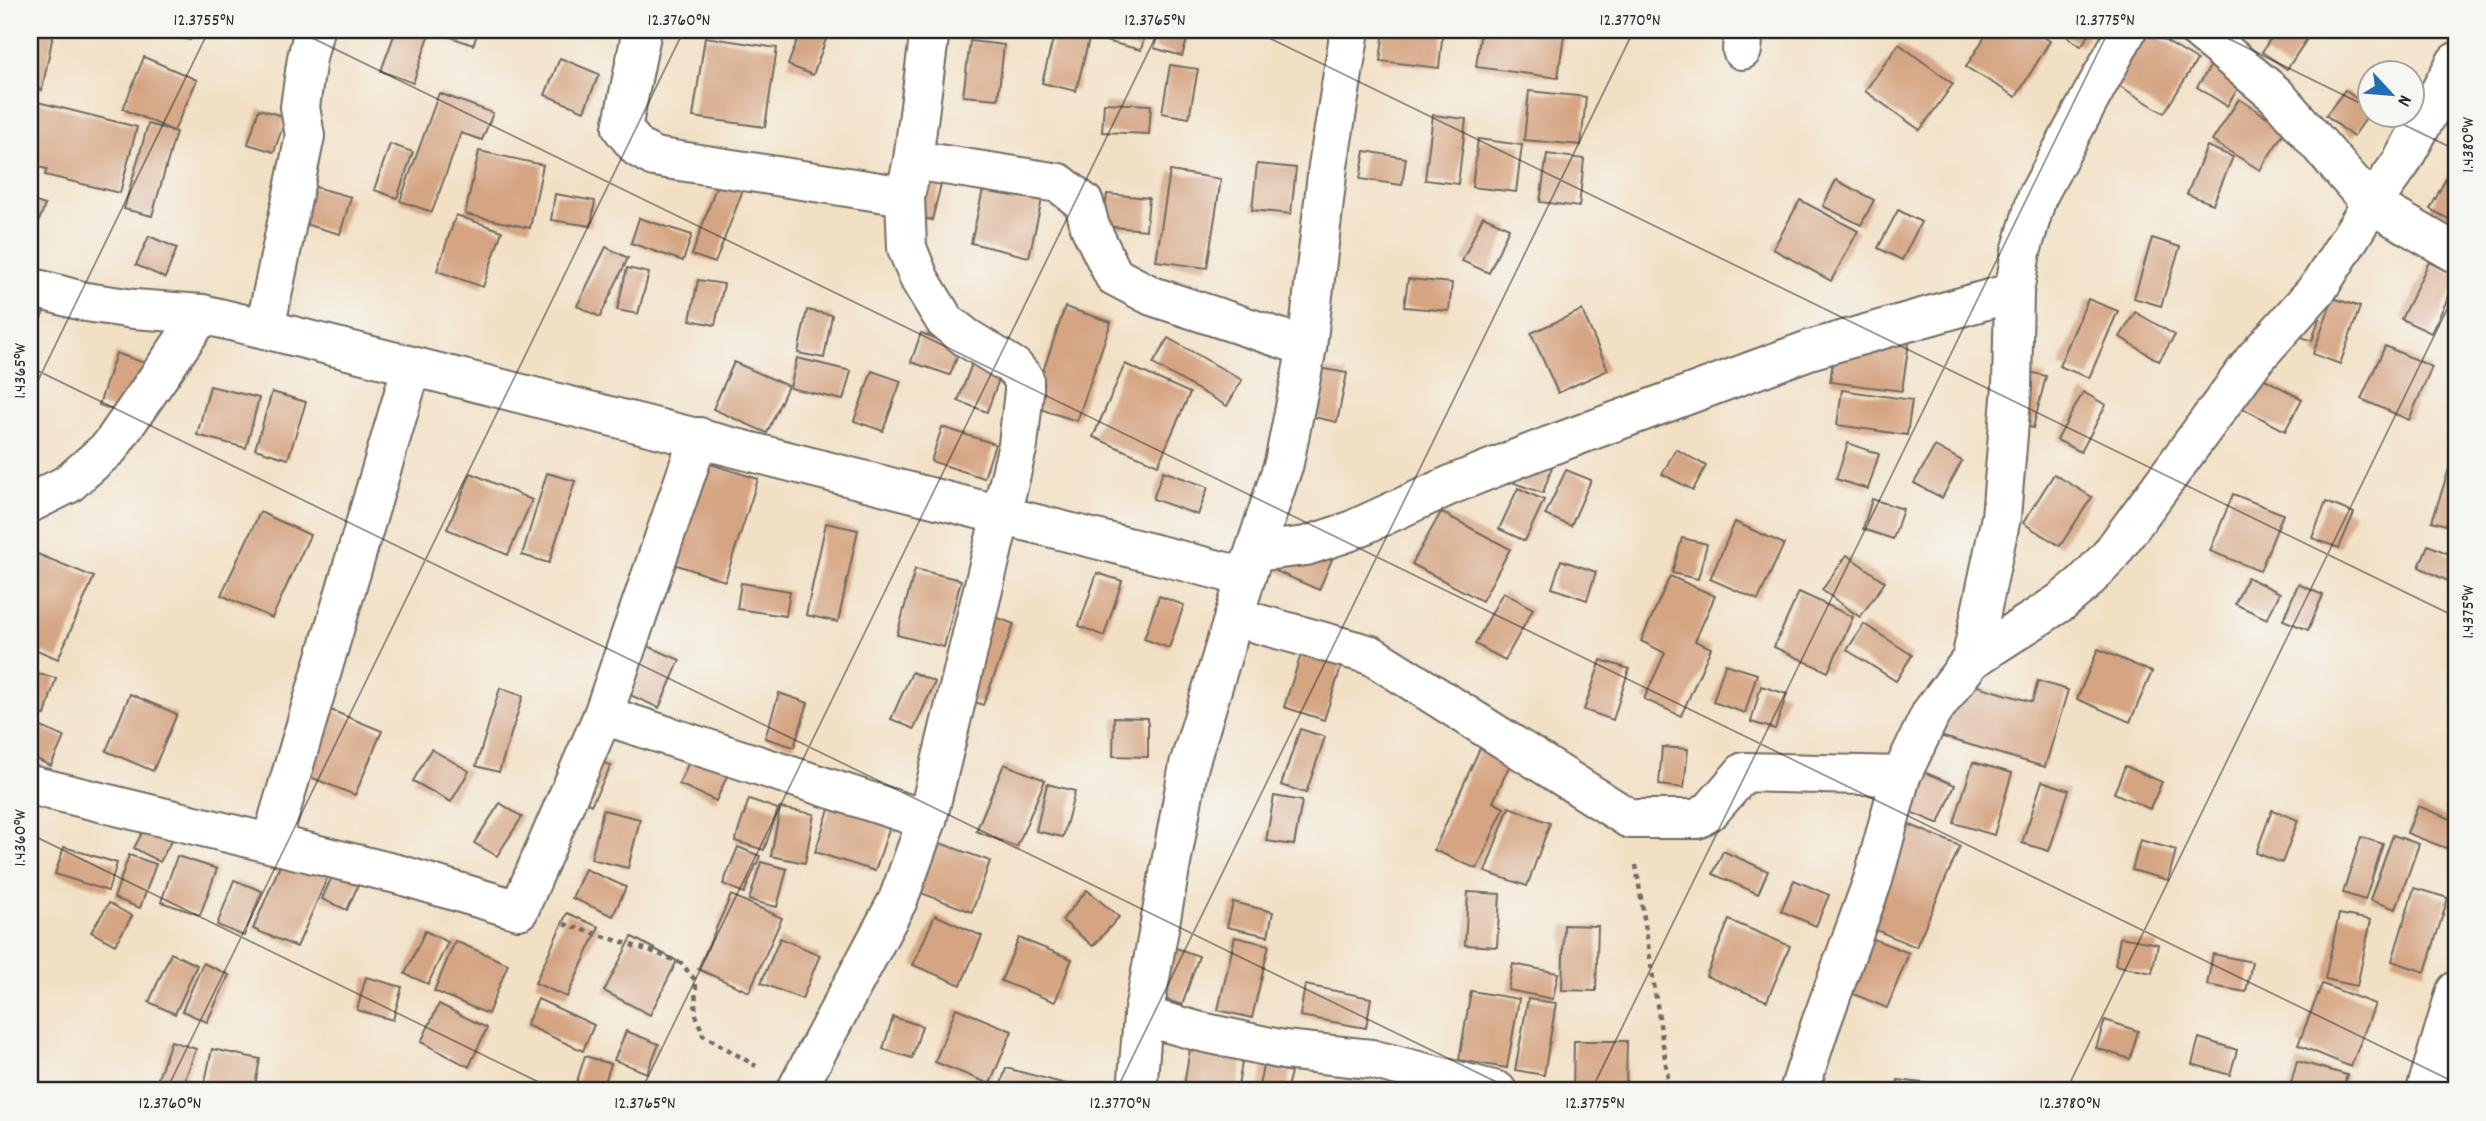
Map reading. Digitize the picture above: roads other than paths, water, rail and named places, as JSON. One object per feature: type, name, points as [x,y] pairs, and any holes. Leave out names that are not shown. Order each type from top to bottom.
[{"type":"street","points":[[265,329],[305,136],[300,107],[314,30]]},
{"type":"street","points":[[642,30],[622,128],[638,148],[654,157],[909,178],[1059,184],[1084,203],[1090,228],[1114,276],[1152,296],[1307,347]]},
{"type":"street","points":[[796,1089],[898,900],[927,820],[1016,459],[1024,379],[1014,367],[945,321],[920,280],[907,248],[909,178],[930,30]]},
{"type":"street","points":[[1137,1091],[1143,1016],[1189,765],[1284,463],[1307,347],[1328,166],[1350,30]]},
{"type":"street","points":[[1971,660],[2001,517],[2012,387],[2014,292],[2021,252],[2037,197],[2127,30]]},
{"type":"street","points":[[2198,30],[2276,95],[2371,204],[2456,253]]},
{"type":"street","points":[[1799,1091],[1873,880],[1901,776],[1931,713],[1971,660],[2061,602],[2108,558],[2253,361],[2319,287],[2371,204],[2401,163],[2456,62]]},
{"type":"street","points":[[30,287],[86,302],[202,314],[1001,514],[1251,564],[1348,532],[1453,484],[1549,446],[1809,350],[2014,292]]},
{"type":"street","points":[[30,503],[68,484],[110,447],[202,314]]},
{"type":"street","points":[[271,843],[412,366]]},
{"type":"street","points":[[30,785],[401,875],[519,910],[603,715],[699,437]]},
{"type":"street","points":[[1234,617],[1371,655],[1630,820],[1697,819],[1711,810],[1744,772],[1901,776]]},
{"type":"street","points":[[603,715],[927,820]]},
{"type":"street","points":[[2426,1091],[2456,991]]},
{"type":"street","points":[[1143,1016],[1197,1031],[1284,1049],[1371,1059],[1497,1091]]}]
